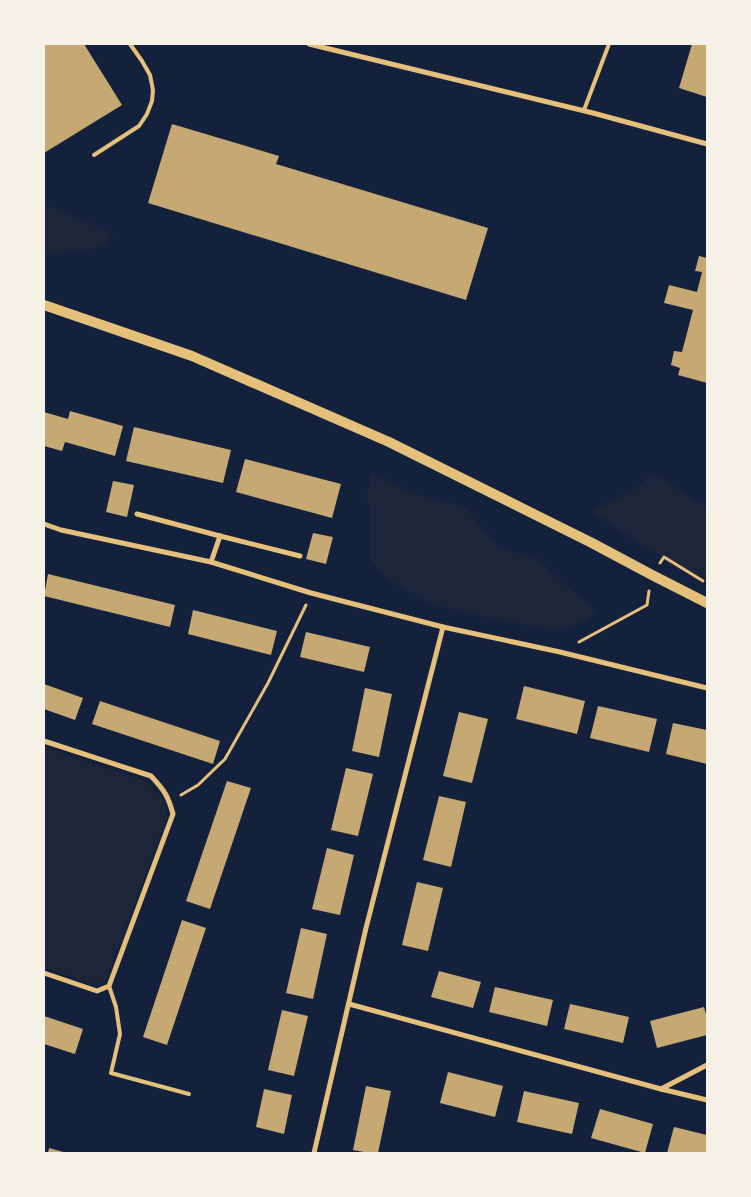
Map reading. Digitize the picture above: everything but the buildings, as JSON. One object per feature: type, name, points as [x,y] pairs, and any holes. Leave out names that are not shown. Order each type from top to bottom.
[{"type":"main road","points":[[44,306],[192,356],[389,442],[592,543],[707,603]]},
{"type":"street","points":[[309,44],[584,110],[707,144]]},
{"type":"street","points":[[137,514],[300,556]]},
{"type":"street","points":[[44,524],[61,530],[211,562],[311,593],[443,627],[560,652],[707,688]]},
{"type":"street","points":[[211,562],[220,536]]},
{"type":"street","points":[[314,1153],[366,928],[443,627]]},
{"type":"street","points":[[44,741],[151,776],[164,789],[174,814],[109,986],[97,991],[44,973]]},
{"type":"street","points":[[349,1004],[707,1100]]},
{"type":"street","points":[[661,1089],[707,1065]]},
{"type":"lane","points":[[94,155],[138,126],[147,114],[152,101],[153,90],[150,75],[130,44]]},
{"type":"lane","points":[[584,110],[609,44]]},
{"type":"lane","points":[[109,986],[116,1007],[120,1034],[112,1073],[189,1094]]},
{"type":"path","points":[[560,652],[647,604],[652,575],[664,556],[707,584]]},
{"type":"path","points":[[170,802],[198,785],[225,759],[268,683],[311,593]]},
{"type":"shaded area","points":[[44,204],[114,234],[102,247],[44,255]]},
{"type":"shaded area","points":[[371,473],[410,492],[466,508],[499,548],[535,558],[595,610],[588,620],[557,631],[434,605],[387,579],[370,559],[371,524],[367,494]]},
{"type":"shaded area","points":[[652,474],[707,507],[707,580],[641,544],[592,511],[632,491]]},
{"type":"shaded area","points":[[44,747],[145,781],[158,793],[166,805],[167,817],[106,981],[95,985],[44,967]]}]
